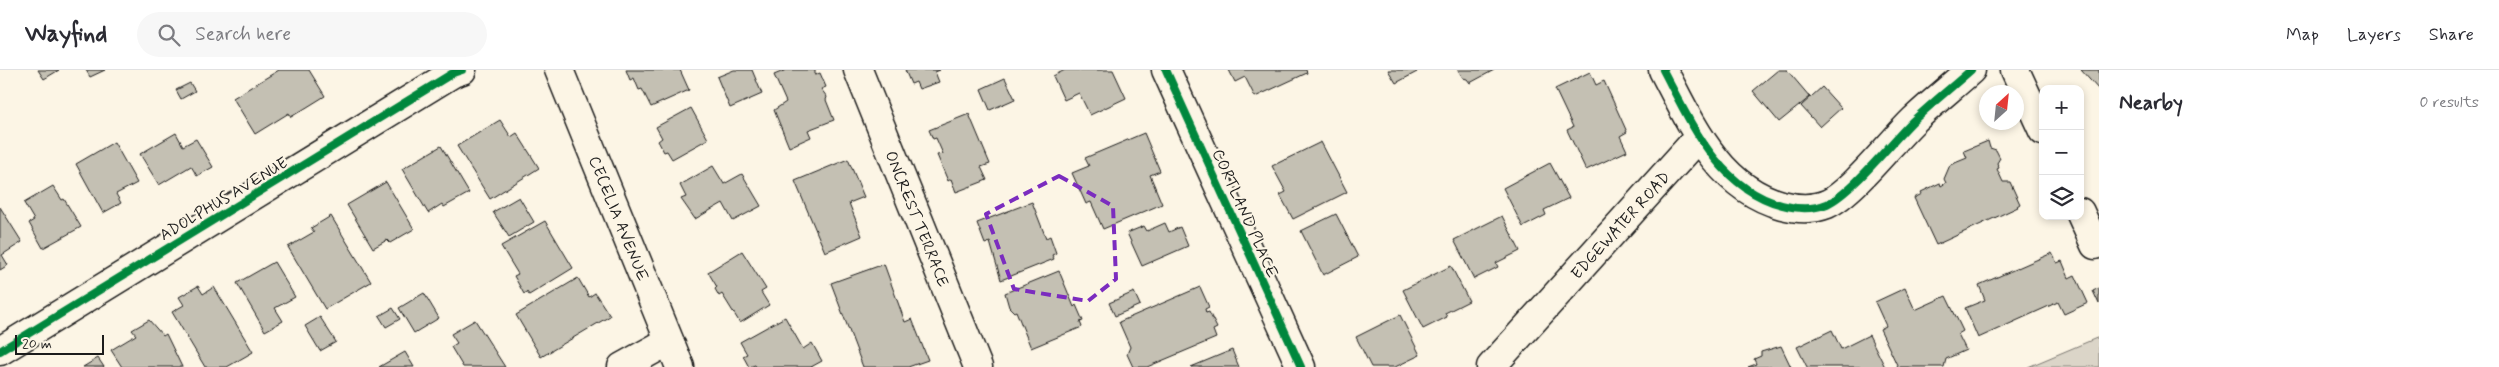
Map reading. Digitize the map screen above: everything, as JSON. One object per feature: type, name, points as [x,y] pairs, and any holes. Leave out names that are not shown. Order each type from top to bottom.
[{"type":"street","name":"ADOLPHUS AVENUE","points":[[0,350],[453,73],[462,70]]},
{"type":"street","name":"CECELIA AVENUE","points":[[559,70],[680,367]]},
{"type":"street","name":"ONCREST TERRACE","points":[[858,70],[978,367]]},
{"type":"street","name":"CORTLAND PLACE","points":[[1166,70],[1301,367]]},
{"type":"street","points":[[1663,70],[1698,138],[1735,181],[1756,195],[1794,208],[1810,208],[1827,204],[1842,195],[1914,121],[1971,70]]},
{"type":"street","points":[[2015,70],[2043,130]]},
{"type":"street","name":"EDGEWATER ROAD","points":[[1491,367],[1698,138]]},
{"type":"street","points":[[2084,220],[2095,245]]},
{"type":"street","points":[[622,367],[669,341]]},
{"type":"highlighted area","points":[[1059,176],[1113,206],[1116,279],[1088,301],[1014,289],[986,214]]},
{"type":"shaded area","points":[[2099,337],[2099,367],[2028,367]]},
{"type":"building","points":[[38,70],[59,70],[44,79]]},
{"type":"building","points":[[86,70],[105,70],[90,77]]},
{"type":"building","points":[[279,70],[309,70],[325,96],[291,117],[289,113],[255,134],[233,98]]},
{"type":"building","points":[[626,70],[680,70],[689,90],[651,107],[642,89],[639,90],[634,78],[630,80]]},
{"type":"building","points":[[734,70],[752,70],[762,94],[730,108],[717,77]]},
{"type":"building","points":[[786,70],[815,70],[815,75],[820,73],[826,87],[821,89],[827,97],[826,100],[834,120],[808,130],[811,137],[789,147],[774,110],[786,102],[774,75]]},
{"type":"building","points":[[905,70],[940,70],[935,72],[939,82],[919,89],[916,82],[911,84]]},
{"type":"building","points":[[1065,70],[1113,70],[1126,98],[1090,115],[1079,93],[1064,100],[1053,76]]},
{"type":"building","points":[[1229,70],[1306,70],[1307,73],[1255,97],[1245,77],[1235,82]]},
{"type":"building","points":[[1388,70],[1416,70],[1417,72],[1396,83]]},
{"type":"building","points":[[1458,70],[1494,70],[1470,83],[1467,79],[1463,78]]},
{"type":"building","points":[[1778,70],[1787,70],[1810,97],[1779,122],[1753,91]]},
{"type":"building","points":[[2081,70],[2099,70],[2099,90]]},
{"type":"building","points":[[1590,72],[1596,85],[1604,81],[1627,132],[1620,136],[1627,151],[1586,170],[1567,130],[1573,127],[1555,89]]},
{"type":"building","points":[[1005,78],[1015,99],[990,110],[981,89]]},
{"type":"building","points":[[190,83],[195,91],[181,99],[176,90]]},
{"type":"building","points":[[1822,87],[1841,108],[1820,127],[1801,106]]},
{"type":"building","points":[[691,108],[708,139],[672,159],[667,151],[664,152],[658,141],[662,138],[656,127]]},
{"type":"building","points":[[969,114],[990,164],[981,167],[987,180],[956,192],[951,179],[948,181],[937,155],[943,154],[936,138],[933,139],[929,130]]},
{"type":"building","points":[[500,120],[511,137],[517,133],[539,168],[490,199],[457,146]]},
{"type":"building","points":[[176,133],[183,146],[196,139],[213,167],[197,176],[191,166],[159,185],[140,154]]},
{"type":"building","points":[[1144,133],[1160,171],[1150,175],[1162,204],[1103,229],[1091,202],[1086,204],[1072,173],[1089,166],[1085,158]]},
{"type":"building","points":[[1988,141],[1990,148],[1996,150],[2000,158],[1997,163],[1999,168],[1997,169],[2003,182],[2010,182],[2020,204],[2018,207],[1936,245],[1914,198],[1922,194],[1921,192],[1940,183],[1941,186],[1946,183],[1944,179],[1950,165],[1967,158],[1964,151]]},
{"type":"building","points":[[114,142],[137,183],[116,194],[121,203],[103,213],[76,164]]},
{"type":"building","points":[[1321,142],[1347,192],[1293,219],[1280,195],[1286,192],[1272,166]]},
{"type":"building","points":[[441,146],[469,193],[444,207],[442,204],[428,213],[402,169]]},
{"type":"building","points":[[848,159],[864,197],[849,203],[862,236],[825,252],[795,181]]},
{"type":"building","points":[[1550,163],[1569,198],[1544,210],[1546,215],[1523,227],[1503,188]]},
{"type":"building","points":[[713,166],[724,184],[742,174],[761,206],[733,221],[723,203],[695,219],[681,199],[686,197],[680,185]]},
{"type":"building","points":[[386,182],[414,229],[390,243],[387,240],[373,248],[347,205]]},
{"type":"building","points":[[53,186],[62,200],[64,199],[81,227],[43,248],[29,223],[34,220],[24,203]]},
{"type":"building","points":[[519,197],[534,222],[509,237],[493,212]]},
{"type":"building","points":[[1032,202],[1046,238],[1050,236],[1056,253],[1052,255],[1054,259],[1001,280],[990,242],[985,244],[977,223]]},
{"type":"building","points":[[0,207],[22,242],[2,255],[8,265],[0,270]]},
{"type":"building","points":[[1336,214],[1358,257],[1323,275],[1301,231]]},
{"type":"building","points":[[331,216],[371,282],[325,309],[288,247],[314,232],[311,228]]},
{"type":"building","points":[[1502,216],[1520,251],[1496,263],[1498,267],[1474,279],[1454,240]]},
{"type":"building","points":[[545,221],[573,268],[529,295],[527,292],[524,294],[514,276],[518,274],[501,246]]},
{"type":"building","points":[[1165,223],[1169,232],[1180,227],[1188,246],[1142,266],[1127,233],[1144,226],[1147,231]]},
{"type":"building","points":[[742,251],[766,289],[761,292],[769,305],[740,323],[722,294],[719,296],[715,289],[717,287],[708,272]]},
{"type":"building","points":[[2052,253],[2057,263],[2062,261],[2069,278],[2075,275],[2088,303],[2064,314],[2058,302],[1978,338],[1965,308],[1985,300],[1979,285]]},
{"type":"building","points":[[274,262],[295,297],[275,308],[283,321],[265,331],[237,283]]},
{"type":"building","points":[[884,264],[905,322],[912,319],[928,360],[908,367],[863,367],[831,283]]},
{"type":"building","points":[[1451,266],[1469,301],[1445,313],[1447,317],[1423,329],[1403,290]]},
{"type":"building","points":[[1059,271],[1074,307],[1076,305],[1083,321],[1080,322],[1082,327],[1031,348],[1016,311],[1014,312],[1009,307],[1005,293]]},
{"type":"building","points":[[578,278],[589,297],[595,293],[610,316],[541,357],[516,315]]},
{"type":"building","points":[[198,286],[203,294],[214,287],[253,352],[227,367],[205,367],[172,312],[184,305],[179,297]]},
{"type":"building","points":[[1200,287],[1209,307],[1205,309],[1206,313],[1209,312],[1217,328],[1213,330],[1216,338],[1147,367],[1133,367],[1127,354],[1130,347],[1119,322]]},
{"type":"building","points":[[1905,288],[1915,310],[1946,296],[1963,331],[1958,334],[1966,350],[1946,359],[1944,367],[1898,367],[1880,329],[1886,326],[1875,302]]},
{"type":"building","points":[[2099,288],[2099,304],[2093,291]]},
{"type":"building","points":[[1134,292],[1140,305],[1115,316],[1109,303]]},
{"type":"building","points":[[424,293],[439,318],[414,333],[399,308]]},
{"type":"building","points":[[393,308],[400,319],[386,327],[379,316]]},
{"type":"building","points":[[1400,315],[1420,355],[1395,367],[1371,367],[1356,337]]},
{"type":"building","points":[[320,317],[336,342],[320,351],[305,326]]},
{"type":"building","points":[[785,317],[803,349],[812,343],[822,361],[811,367],[756,367],[755,365],[749,367],[743,356],[747,354],[740,342]]},
{"type":"building","points":[[149,320],[163,336],[166,334],[182,367],[122,367],[111,350],[136,335],[132,330]]},
{"type":"building","points":[[475,320],[505,367],[463,367],[451,347],[457,343],[451,334]]},
{"type":"building","points":[[1832,330],[1841,349],[1869,335],[1885,367],[1807,367],[1797,347]]},
{"type":"building","points":[[1781,346],[1791,367],[1748,367],[1756,364],[1754,359],[1761,356],[1761,352]]},
{"type":"building","points":[[1232,350],[1239,367],[1191,367]]},
{"type":"building","points":[[405,352],[414,367],[379,367]]},
{"type":"building","points":[[98,358],[104,367],[83,367]]},
{"type":"cycle path","points":[[0,351],[453,73],[462,70]]},
{"type":"cycle path","points":[[1166,70],[1301,367]]},
{"type":"cycle path","points":[[1663,70],[1696,132],[1724,169],[1740,184],[1760,196],[1782,205],[1804,208],[1827,204],[1848,189],[1914,120],[1971,70]]}]
